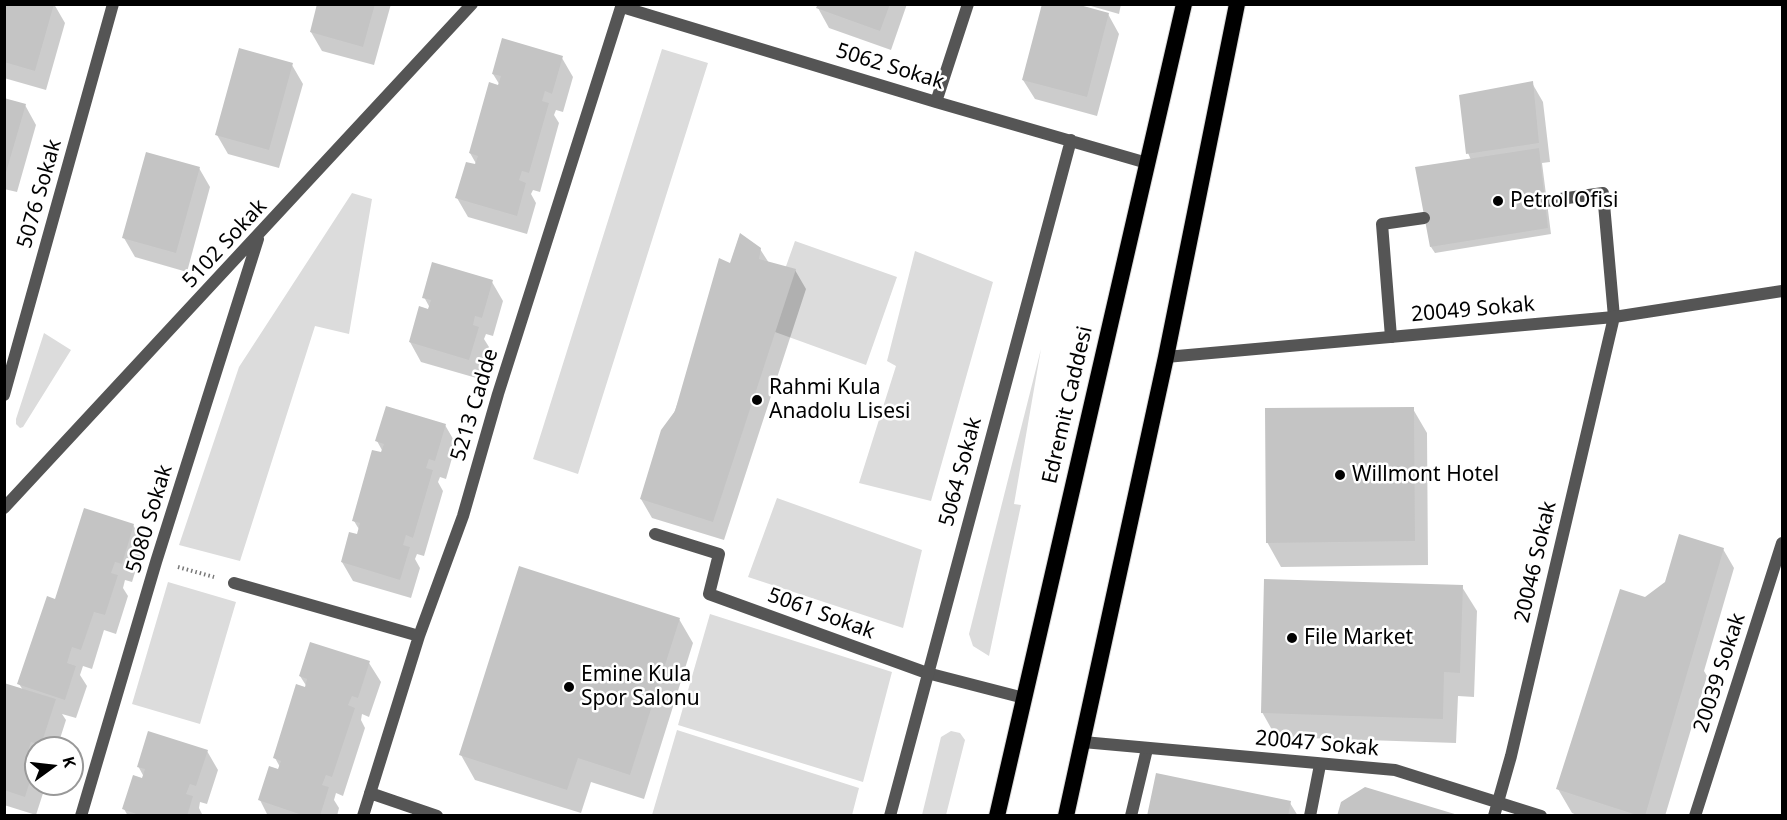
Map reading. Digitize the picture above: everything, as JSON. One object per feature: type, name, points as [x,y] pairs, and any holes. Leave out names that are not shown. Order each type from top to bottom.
[{"type":"highway","name":"Edremit Caddesi","points":[[998,816],[1184,4]]},
{"type":"highway","points":[[1066,816],[1166,357],[1238,4]]},
{"type":"street","name":"5076 Sokak","points":[[4,395],[113,4]]},
{"type":"street","name":"5102 Sokak","points":[[4,508],[472,4]]},
{"type":"street","points":[[936,102],[968,4]]},
{"type":"street","name":"5062 Sokak","points":[[622,6],[936,102],[1147,163]]},
{"type":"street","name":"5213 Cadde","points":[[363,816],[419,636],[463,516],[498,394],[622,6]]},
{"type":"street","name":"5064 Sokak","points":[[890,816],[1071,140]]},
{"type":"street","name":"20046 Sokak","points":[[1494,816],[1511,756],[1614,317],[1603,194],[1546,201]]},
{"type":"street","points":[[1391,337],[1382,225],[1424,218]]},
{"type":"street","name":"5080 Sokak","points":[[81,816],[156,562],[259,235]]},
{"type":"street","name":"20049 Sokak","points":[[1166,357],[1614,317],[1782,291]]},
{"type":"street","name":"5061 Sokak","points":[[655,534],[719,554],[709,594],[927,673],[1024,698]]},
{"type":"street","name":"20039 Sokak","points":[[1695,816],[1782,543]]},
{"type":"street","points":[[234,584],[419,636]]},
{"type":"street","name":"20047 Sokak","points":[[1083,742],[1395,770],[1541,816]]},
{"type":"street","points":[[1131,816],[1147,748]]},
{"type":"street","points":[[1310,816],[1320,765]]},
{"type":"street","points":[[370,793],[437,816]]},
{"type":"path","points":[[177,567],[234,584]]},
{"type":"shaded area","points":[[662,49],[708,63],[578,474],[533,459]]},
{"type":"shaded area","points":[[352,193],[372,199],[349,334],[315,326],[240,561],[179,545],[239,367]]},
{"type":"shaded area","points":[[795,241],[897,277],[866,365],[764,328]]},
{"type":"shaded area","points":[[915,251],[993,282],[931,501],[859,483],[896,366],[887,361]]},
{"type":"shaded area","points":[[44,333],[71,350],[23,427],[20,428],[16,424],[16,419]]},
{"type":"shaded area","points":[[1041,349],[1014,504],[1021,505],[989,656],[973,646],[969,634]]},
{"type":"shaded area","points":[[777,498],[922,550],[903,628],[748,577]]},
{"type":"shaded area","points":[[168,582],[236,602],[200,724],[132,704]]},
{"type":"shaded area","points":[[710,614],[892,672],[863,782],[678,725]]},
{"type":"shaded area","points":[[677,730],[859,788],[852,815],[652,815]]},
{"type":"shaded area","points":[[951,731],[960,733],[965,740],[946,815],[922,815],[941,737]]},
{"type":"building","points":[[4,4],[54,4],[35,71],[4,62]]},
{"type":"building","points":[[317,4],[375,4],[363,47],[310,32]]},
{"type":"building","points":[[818,4],[890,4],[880,31],[816,8]]},
{"type":"building","points":[[1042,4],[1076,4],[1109,13],[1087,97],[1022,80]]},
{"type":"building","points":[[502,38],[563,56],[552,94],[545,91],[542,101],[549,103],[529,173],[522,171],[519,180],[526,183],[517,216],[455,198],[466,162],[475,164],[478,156],[469,153],[489,82],[498,85],[501,76],[492,74]]},
{"type":"building","points":[[239,48],[293,63],[269,150],[215,135]]},
{"type":"building","points":[[1533,81],[1539,143],[1466,154],[1459,95]]},
{"type":"building","points":[[4,98],[26,104],[5,176],[4,176]]},
{"type":"building","points":[[1539,148],[1548,228],[1430,247],[1415,167]]},
{"type":"building","points":[[146,152],[200,167],[176,253],[122,238]]},
{"type":"building","name":"Rahmi Kula Anadolu Lisesi","points":[[740,233],[761,248],[759,259],[796,269],[713,522],[640,499],[661,430],[675,411],[719,258],[730,263]]},
{"type":"building","points":[[432,262],[493,280],[482,318],[475,316],[473,325],[479,327],[469,360],[409,342],[419,306],[428,309],[431,300],[422,298]]},
{"type":"building","points":[[386,406],[446,424],[435,461],[429,459],[426,468],[433,470],[413,538],[406,535],[403,545],[410,547],[400,580],[341,562],[349,532],[357,534],[360,523],[352,521],[372,450],[381,452],[384,444],[375,441]]},
{"type":"building","name":"Willmont Hotel","points":[[1414,407],[1415,541],[1266,543],[1265,408]]},
{"type":"building","points":[[84,508],[134,524],[122,564],[115,562],[111,573],[118,575],[105,615],[94,612],[81,650],[72,647],[67,663],[76,666],[65,700],[17,684],[47,596],[55,599]]},
{"type":"building","points":[[1679,534],[1724,548],[1645,816],[1640,816],[1556,789],[1620,589],[1645,597],[1665,582]]},
{"type":"building","name":"Emine Kula Spor Salonu","points":[[519,566],[680,618],[630,775],[578,758],[567,790],[459,755]]},
{"type":"building","points":[[1264,579],[1463,585],[1460,673],[1444,672],[1443,719],[1261,713]]},
{"type":"building","points":[[310,642],[370,661],[358,698],[352,696],[348,705],[355,708],[332,777],[326,775],[322,785],[329,787],[320,816],[305,816],[258,800],[269,766],[278,769],[281,761],[273,758],[296,684],[305,687],[307,679],[299,676]]},
{"type":"building","points":[[4,683],[56,699],[44,736],[24,736],[25,797],[4,790]]},
{"type":"building","points":[[148,731],[208,750],[196,786],[190,784],[186,794],[193,796],[187,816],[142,816],[122,809],[133,775],[142,778],[145,769],[137,767]]},
{"type":"building","points":[[1156,773],[1291,801],[1288,816],[1147,816]]},
{"type":"building","points":[[1365,787],[1458,816],[1337,816],[1341,802]]},
{"type":"place","name":"Petrol Ofisi","points":[[1498,201]]},
{"type":"place","name":"Rahmi Kula Anadolu Lisesi","points":[[757,400]]},
{"type":"place","name":"Willmont Hotel","points":[[1340,475]]},
{"type":"place","name":"File Market","points":[[1292,638]]},
{"type":"place","name":"Emine Kula Spor Salonu","points":[[569,687]]}]
